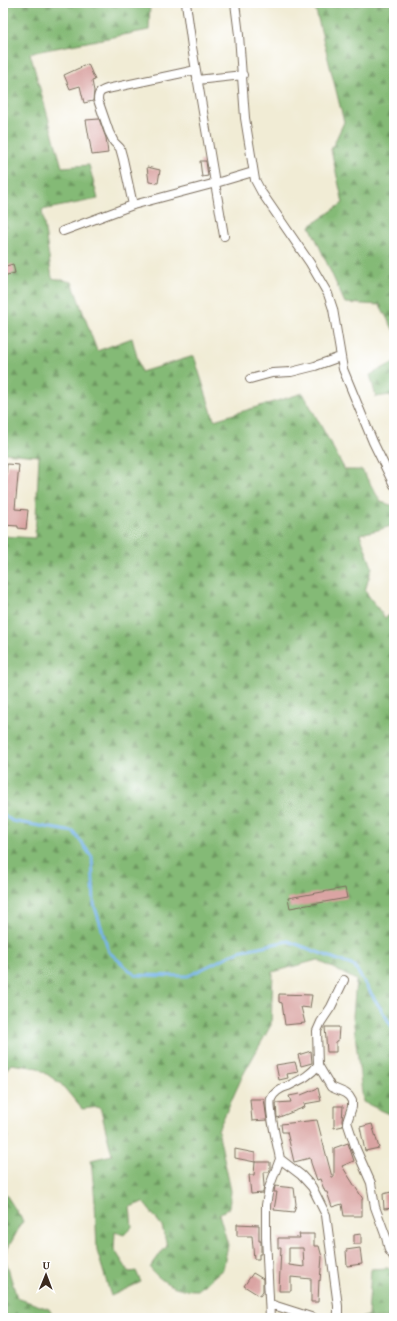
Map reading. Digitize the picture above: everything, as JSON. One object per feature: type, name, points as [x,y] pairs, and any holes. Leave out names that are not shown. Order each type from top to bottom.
[{"type":"street","points":[[186,3],[197,80],[224,236]]},
{"type":"street","points":[[235,3],[243,75],[245,118],[253,172],[262,193],[310,263],[328,294],[333,309],[343,369],[370,435],[394,485]]},
{"type":"street","points":[[133,205],[120,148],[114,142],[109,132],[98,100],[98,95],[100,92],[107,89],[196,70]]},
{"type":"street","points":[[197,80],[243,75]]},
{"type":"street","points":[[63,231],[133,205],[216,184],[253,172]]},
{"type":"street","points":[[250,379],[272,373],[291,372],[315,366],[340,357]]},
{"type":"street","points":[[344,980],[331,1008],[321,1022],[317,1031],[318,1066],[331,1087],[345,1093],[352,1101],[352,1108],[347,1122],[356,1149],[371,1184],[375,1207],[389,1250],[394,1257]]},
{"type":"street","points":[[270,1318],[266,1204],[268,1188],[280,1160],[270,1110],[271,1099],[275,1092],[309,1075],[318,1066]]},
{"type":"street","points":[[280,1160],[301,1175],[312,1187],[326,1215],[338,1306],[336,1318]]},
{"type":"street","points":[[270,1304],[314,1318]]},
{"type":"green space","points":[[3,3],[150,3],[149,30],[30,53],[62,167],[89,165],[98,199],[42,210],[52,278],[72,282],[97,351],[132,338],[141,372],[194,356],[214,420],[303,393],[345,470],[362,470],[381,502],[394,506],[394,525],[360,534],[372,567],[365,591],[385,618],[394,612],[394,1116],[363,1102],[353,1016],[356,980],[317,960],[273,972],[271,1025],[243,1075],[218,1130],[231,1191],[229,1208],[219,1214],[228,1245],[223,1269],[198,1290],[177,1288],[160,1279],[150,1268],[167,1246],[162,1226],[143,1202],[130,1207],[132,1227],[124,1235],[115,1232],[114,1249],[129,1272],[136,1271],[141,1282],[111,1296],[97,1251],[95,1201],[91,1160],[112,1155],[100,1107],[82,1109],[61,1084],[38,1068],[11,1064],[3,1074],[3,536],[35,538],[39,456],[3,453]]},
{"type":"green space","points":[[314,3],[394,3],[394,331],[380,305],[345,303],[310,226],[343,203],[331,150],[344,122]]},
{"type":"green space","points":[[394,362],[394,403],[390,395],[376,397],[370,375]]},
{"type":"green space","points":[[3,1111],[8,1137],[3,1141]]},
{"type":"green space","points":[[3,1190],[23,1221],[4,1255],[17,1298],[49,1309],[54,1318],[3,1318]]},
{"type":"green space","points":[[388,1268],[394,1273],[394,1318],[361,1318],[368,1316],[371,1269]]},
{"type":"building","points":[[88,64],[95,80],[92,81],[94,91],[93,101],[84,103],[80,86],[70,89],[64,75]]},
{"type":"building","points":[[99,119],[106,138],[108,153],[92,155],[86,120]]},
{"type":"building","points":[[200,161],[206,161],[208,176],[202,177]]},
{"type":"building","points":[[147,167],[160,170],[158,183],[149,182]]},
{"type":"building","points":[[13,264],[15,273],[3,276],[3,267]]},
{"type":"building","points":[[7,464],[19,465],[15,509],[28,510],[26,529],[18,528],[18,526],[3,525]]},
{"type":"building","points":[[345,888],[347,898],[290,908],[288,898]]},
{"type":"building","points":[[279,994],[312,995],[310,1008],[301,1007],[305,1023],[285,1025],[282,1003],[279,1002]]},
{"type":"building","points":[[325,1027],[339,1027],[338,1041],[336,1041],[336,1052],[327,1052]]},
{"type":"building","points":[[311,1051],[312,1063],[301,1066],[298,1055]]},
{"type":"building","points":[[295,1062],[298,1072],[287,1074],[288,1078],[279,1080],[276,1065]]},
{"type":"building","points":[[318,1088],[321,1101],[304,1104],[305,1107],[277,1118],[276,1103],[291,1102],[289,1096],[301,1095]]},
{"type":"building","points":[[250,1099],[264,1099],[267,1120],[252,1121]]},
{"type":"building","points":[[334,1106],[343,1106],[343,1126],[334,1128]]},
{"type":"building","points":[[317,1120],[332,1177],[334,1177],[334,1148],[348,1143],[354,1161],[342,1166],[363,1199],[362,1216],[344,1216],[342,1204],[332,1207],[327,1192],[325,1192],[320,1179],[317,1180],[310,1158],[294,1162],[287,1132],[282,1132],[281,1124]]},
{"type":"building","points":[[372,1124],[379,1148],[365,1151],[360,1127]]},
{"type":"building","points":[[235,1149],[255,1153],[255,1162],[235,1158]]},
{"type":"building","points":[[255,1162],[270,1162],[270,1170],[269,1172],[263,1172],[263,1193],[251,1194],[249,1175],[254,1175]]},
{"type":"building","points":[[275,1186],[294,1188],[296,1204],[294,1212],[274,1210],[277,1192],[274,1192]]},
{"type":"building","points":[[391,1192],[394,1201],[394,1208],[384,1209],[383,1194]]},
{"type":"building","points":[[237,1224],[259,1225],[261,1254],[259,1254],[259,1259],[254,1259],[252,1236],[237,1236]]},
{"type":"building","points":[[299,1234],[314,1234],[314,1246],[319,1246],[322,1257],[318,1302],[311,1302],[311,1279],[291,1277],[291,1291],[279,1291],[281,1248],[278,1248],[278,1238],[300,1238]],"holes":[[[289,1248],[303,1248],[304,1267],[289,1265]]]},
{"type":"building","points":[[361,1234],[361,1244],[354,1244],[354,1235]]},
{"type":"building","points":[[360,1248],[362,1264],[347,1266],[346,1250]]},
{"type":"building","points":[[253,1273],[263,1279],[263,1292],[260,1296],[244,1286]]},
{"type":"waterway","points":[[3,814],[12,821],[74,832],[92,857],[94,904],[109,952],[135,975],[188,976],[239,951],[288,941],[354,966],[394,1030]]}]
